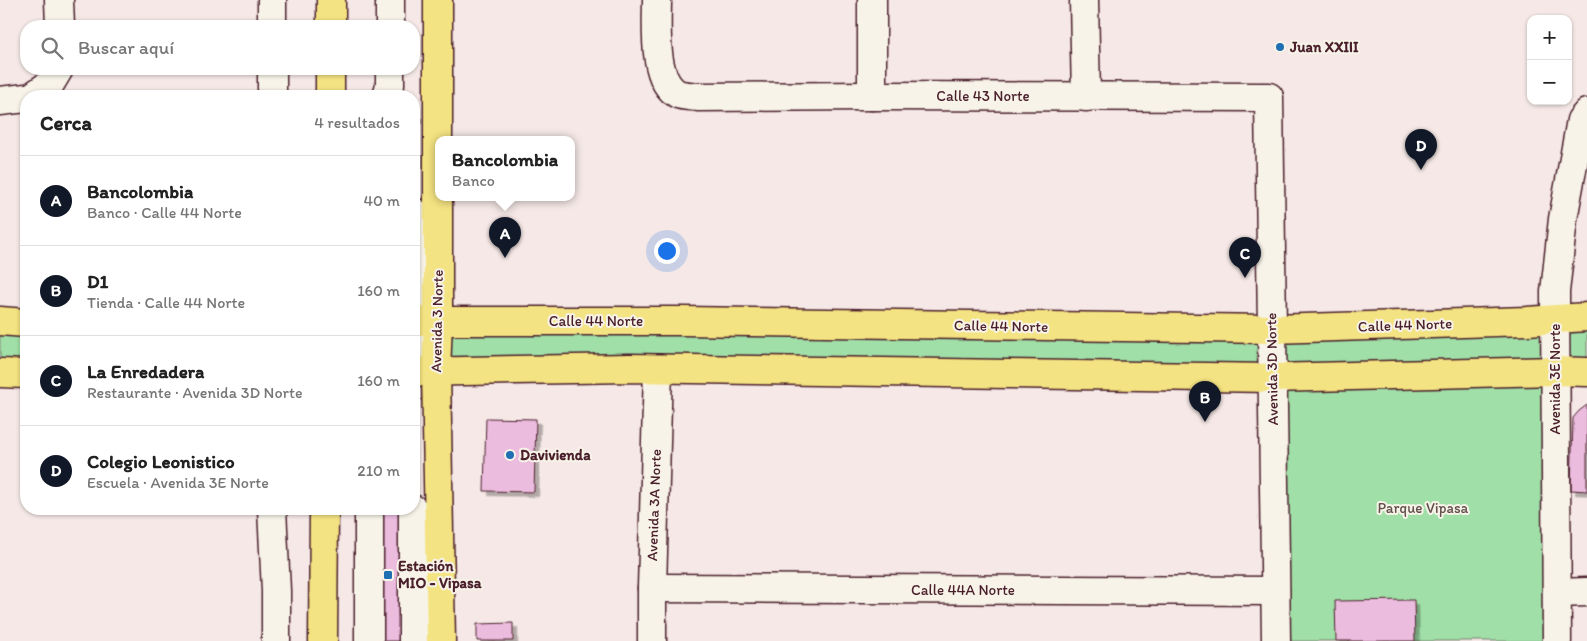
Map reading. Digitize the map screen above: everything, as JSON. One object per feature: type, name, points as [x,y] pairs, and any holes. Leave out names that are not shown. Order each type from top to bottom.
[{"type":"main road","points":[[331,0],[331,20]]},
{"type":"main road","name":"Avenida 3 Norte","points":[[438,0],[422,321],[441,641]]},
{"type":"main road","points":[[330,75],[330,90]]},
{"type":"main road","name":"Calle 44 Norte","points":[[422,321],[683,321],[1272,330],[1555,320],[1587,317]]},
{"type":"main road","points":[[0,321],[20,323]]},
{"type":"main road","points":[[425,372],[658,369],[1272,378],[1555,371],[1587,372]]},
{"type":"main road","points":[[0,373],[20,374]]},
{"type":"main road","points":[[323,641],[324,515]]},
{"type":"street","points":[[59,0],[60,20]]},
{"type":"street","points":[[272,0],[272,20]]},
{"type":"street","points":[[390,0],[390,20]]},
{"type":"street","name":"Calle 43 Norte","points":[[657,0],[657,47],[666,82],[678,94],[698,98],[872,96],[1269,97]]},
{"type":"street","points":[[872,0],[872,96]]},
{"type":"street","points":[[1084,0],[1086,97]]},
{"type":"street","points":[[41,90],[50,84],[55,75]]},
{"type":"street","points":[[272,75],[272,90]]},
{"type":"street","name":"Avenida 3D Norte","points":[[1269,97],[1276,641]]},
{"type":"street","points":[[0,101],[20,99]]},
{"type":"street","name":"Avenida 3E Norte","points":[[1557,641],[1554,292],[1563,219],[1584,116]]},
{"type":"street","points":[[420,294],[422,321]]},
{"type":"street","name":"Avenida 3A Norte","points":[[652,641],[658,369]]},
{"type":"street","points":[[272,515],[276,641]]},
{"type":"street","points":[[369,515],[369,641]]},
{"type":"street","points":[[413,515],[413,641]]},
{"type":"street","name":"Calle 44A Norte","points":[[652,588],[1275,591]]},
{"type":"street","points":[[1558,593],[1587,592]]},
{"type":"green space","name":"Parque Vipasa","points":[[1587,317],[1587,372],[1556,371],[1557,641],[1276,641],[1272,378],[436,371],[438,322]]},
{"type":"green space","points":[[0,321],[20,323],[20,374],[0,373]]},
{"type":"building","points":[[1587,405],[1587,491],[1571,490],[1573,418]]},
{"type":"building","name":"Davivienda","points":[[486,418],[536,419],[534,492],[484,491]]},
{"type":"building","name":"Estación MIO - Vipasa","points":[[376,515],[400,515],[399,641],[376,641]]},
{"type":"building","points":[[1414,600],[1415,641],[1336,641],[1335,601]]},
{"type":"building","points":[[513,623],[513,641],[477,641],[477,624]]},
{"type":"place","name":"Juan XXIII","points":[[1280,47]]},
{"type":"place","name":"Colegio Leonistico","points":[[1421,170]]},
{"type":"place","name":"Bancolombia","points":[[505,258]]},
{"type":"place","name":"La Enredadera","points":[[1245,278]]},
{"type":"place","name":"D1","points":[[1205,422]]},
{"type":"place","name":"Davivienda","points":[[510,455]]},
{"type":"place","name":"Estación MIO - Vipasa","points":[[388,575]]}]
